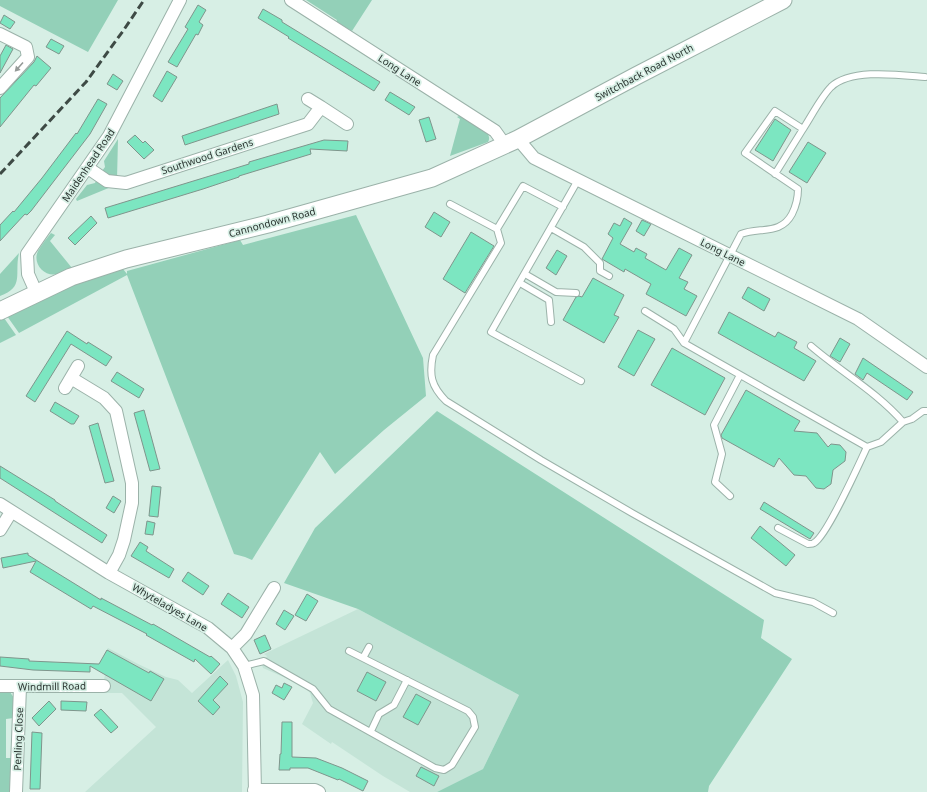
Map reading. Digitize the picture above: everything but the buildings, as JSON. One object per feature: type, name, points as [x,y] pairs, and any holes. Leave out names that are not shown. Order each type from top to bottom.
[{"type":"main road","name":"Switchback Road North","points":[[511,142],[784,0]]},
{"type":"main road","name":"Cannondown Road","points":[[36,292],[71,276],[126,260],[268,224],[432,178],[511,142]]},
{"type":"main road","points":[[0,311],[36,292]]},
{"type":"street","name":"Maidenhead Road","points":[[36,292],[28,274],[27,254],[109,136],[180,0]]},
{"type":"street","name":"Long Lane","points":[[291,0],[495,131],[534,158],[858,319],[927,367]]},
{"type":"street","points":[[0,34],[26,47],[28,57],[0,88]]},
{"type":"street","points":[[308,99],[347,124]]},
{"type":"street","name":"Southwood Gardens","points":[[88,168],[107,181],[126,183],[308,124],[321,108]]},
{"type":"street","points":[[78,366],[68,383],[104,398],[116,411],[132,483],[132,503],[124,540],[109,573]]},
{"type":"street","name":"Whyteladyes Lane","points":[[0,504],[109,573],[208,628],[232,648],[244,666],[253,695],[255,791]]},
{"type":"street","points":[[0,530],[12,512]]},
{"type":"street","points":[[232,648],[246,634],[274,588]]},
{"type":"street","name":"Windmill Road","points":[[0,686],[104,686]]},
{"type":"street","name":"Penling Close","points":[[16,792],[20,686]]},
{"type":"street","points":[[255,791],[315,790],[320,792]]},
{"type":"lane","points":[[775,174],[830,88],[839,81],[848,78],[873,75],[925,77]]},
{"type":"lane","points":[[684,343],[741,234],[749,231],[783,226],[797,205],[798,189],[745,153],[775,111],[803,128]]},
{"type":"lane","points":[[578,180],[491,332],[581,381]]},
{"type":"lane","points":[[497,229],[523,186],[563,207]]},
{"type":"lane","points":[[450,204],[497,229],[501,243],[433,355],[430,368],[432,380],[437,392],[446,401],[541,460],[666,532],[776,593],[813,602],[833,613]]},
{"type":"lane","points":[[551,228],[584,247],[600,263],[600,271],[609,276]]},
{"type":"lane","points":[[525,274],[556,292],[576,293]]},
{"type":"lane","points":[[520,282],[549,300],[552,322]]},
{"type":"lane","points":[[646,311],[674,329],[684,343],[867,447]]},
{"type":"lane","points":[[811,346],[830,363],[890,408],[903,422]]},
{"type":"lane","points":[[730,496],[715,482],[722,454],[714,425],[740,375]]},
{"type":"lane","points":[[778,528],[808,544],[815,543],[824,534],[867,447],[881,442],[903,422],[912,419],[923,411],[927,411]]},
{"type":"lane","points":[[363,658],[369,647]]},
{"type":"lane","points":[[244,666],[264,661],[313,689],[329,709],[371,731],[434,768],[444,770],[452,765],[475,727],[473,717],[468,711],[349,651]]},
{"type":"lane","points":[[371,731],[380,714],[394,705],[407,680]]},
{"type":"shaded area","points":[[358,609],[519,695],[483,769],[437,792],[410,792],[332,742],[331,744],[302,724],[313,703],[310,693],[304,686],[263,668],[262,665],[267,656],[264,654]]},
{"type":"shaded area","points":[[108,648],[166,677],[178,680],[192,693],[228,660],[236,676],[243,702],[242,792],[85,792],[156,727],[122,693],[102,693],[106,668],[99,664]]},
{"type":"green space","points":[[0,0],[118,0],[88,52],[0,6]]},
{"type":"green space","points":[[306,0],[372,0],[352,31],[336,22],[337,20]]},
{"type":"green space","points":[[461,115],[487,132],[489,140],[488,142],[450,156],[460,119],[457,117]]},
{"type":"green space","points":[[118,139],[117,179],[108,176],[102,171],[105,167],[104,161]]},
{"type":"green space","points":[[97,179],[111,187],[77,201],[76,199],[87,185],[95,183]]},
{"type":"green space","points":[[356,215],[423,358],[426,396],[384,430],[335,474],[320,452],[252,560],[234,554],[127,275],[19,333],[7,316],[74,284],[123,269],[127,274],[127,271],[240,240],[243,245]]},
{"type":"green space","points":[[51,233],[55,235],[50,241],[72,268],[57,274],[44,271],[40,268],[37,260],[38,251]]},
{"type":"green space","points":[[19,253],[16,284],[8,292],[0,296],[0,274]]},
{"type":"green space","points":[[4,318],[16,335],[0,343],[0,320]]},
{"type":"green space","points":[[437,411],[764,620],[761,638],[792,659],[709,786],[708,792],[437,792],[483,769],[519,695],[358,609],[284,583],[315,528]]},
{"type":"green space","points":[[0,692],[10,692],[14,698],[14,718],[6,719],[6,758],[13,758],[13,792],[0,792]]},
{"type":"railway","points":[[0,174],[86,82],[144,0]]}]
